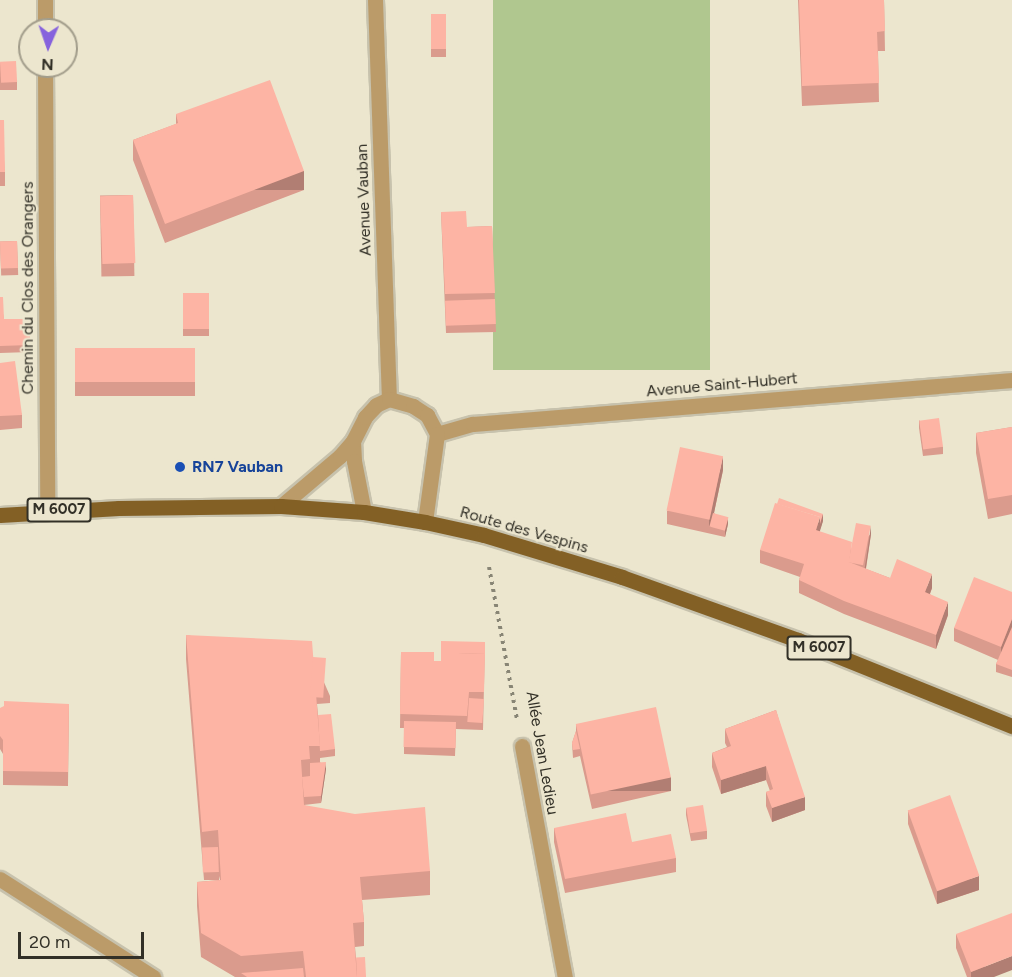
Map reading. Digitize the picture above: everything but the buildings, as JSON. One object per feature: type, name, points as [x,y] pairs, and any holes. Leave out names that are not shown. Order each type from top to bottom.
[{"type":"main road","name":"Route des Vespins","points":[[0,514],[47,510],[281,506],[364,512],[425,522],[484,535],[622,578],[798,640],[1012,726]]},
{"type":"street","points":[[45,0],[45,18]]},
{"type":"street","name":"Avenue Vauban","points":[[375,0],[389,399]]},
{"type":"street","name":"Chemin du Clos des Orangers","points":[[45,78],[47,510]]},
{"type":"street","name":"Avenue Saint-Hubert","points":[[437,434],[473,424],[1012,380]]},
{"type":"street","points":[[281,506],[340,456],[353,441],[365,417],[376,405],[389,399],[412,406],[427,415],[437,434],[425,522]]},
{"type":"street","points":[[353,441],[354,461],[364,512]]},
{"type":"street","name":"Allée Jean Ledieu","points":[[522,746],[565,977]]},
{"type":"street","points":[[0,879],[153,977]]},
{"type":"path","name":"Allée Jean Ledieu","points":[[484,535],[522,746]]},
{"type":"green space","points":[[493,0],[710,0],[710,370],[493,370]]},
{"type":"place","name":"RN7 Vauban","points":[[180,467]]}]
